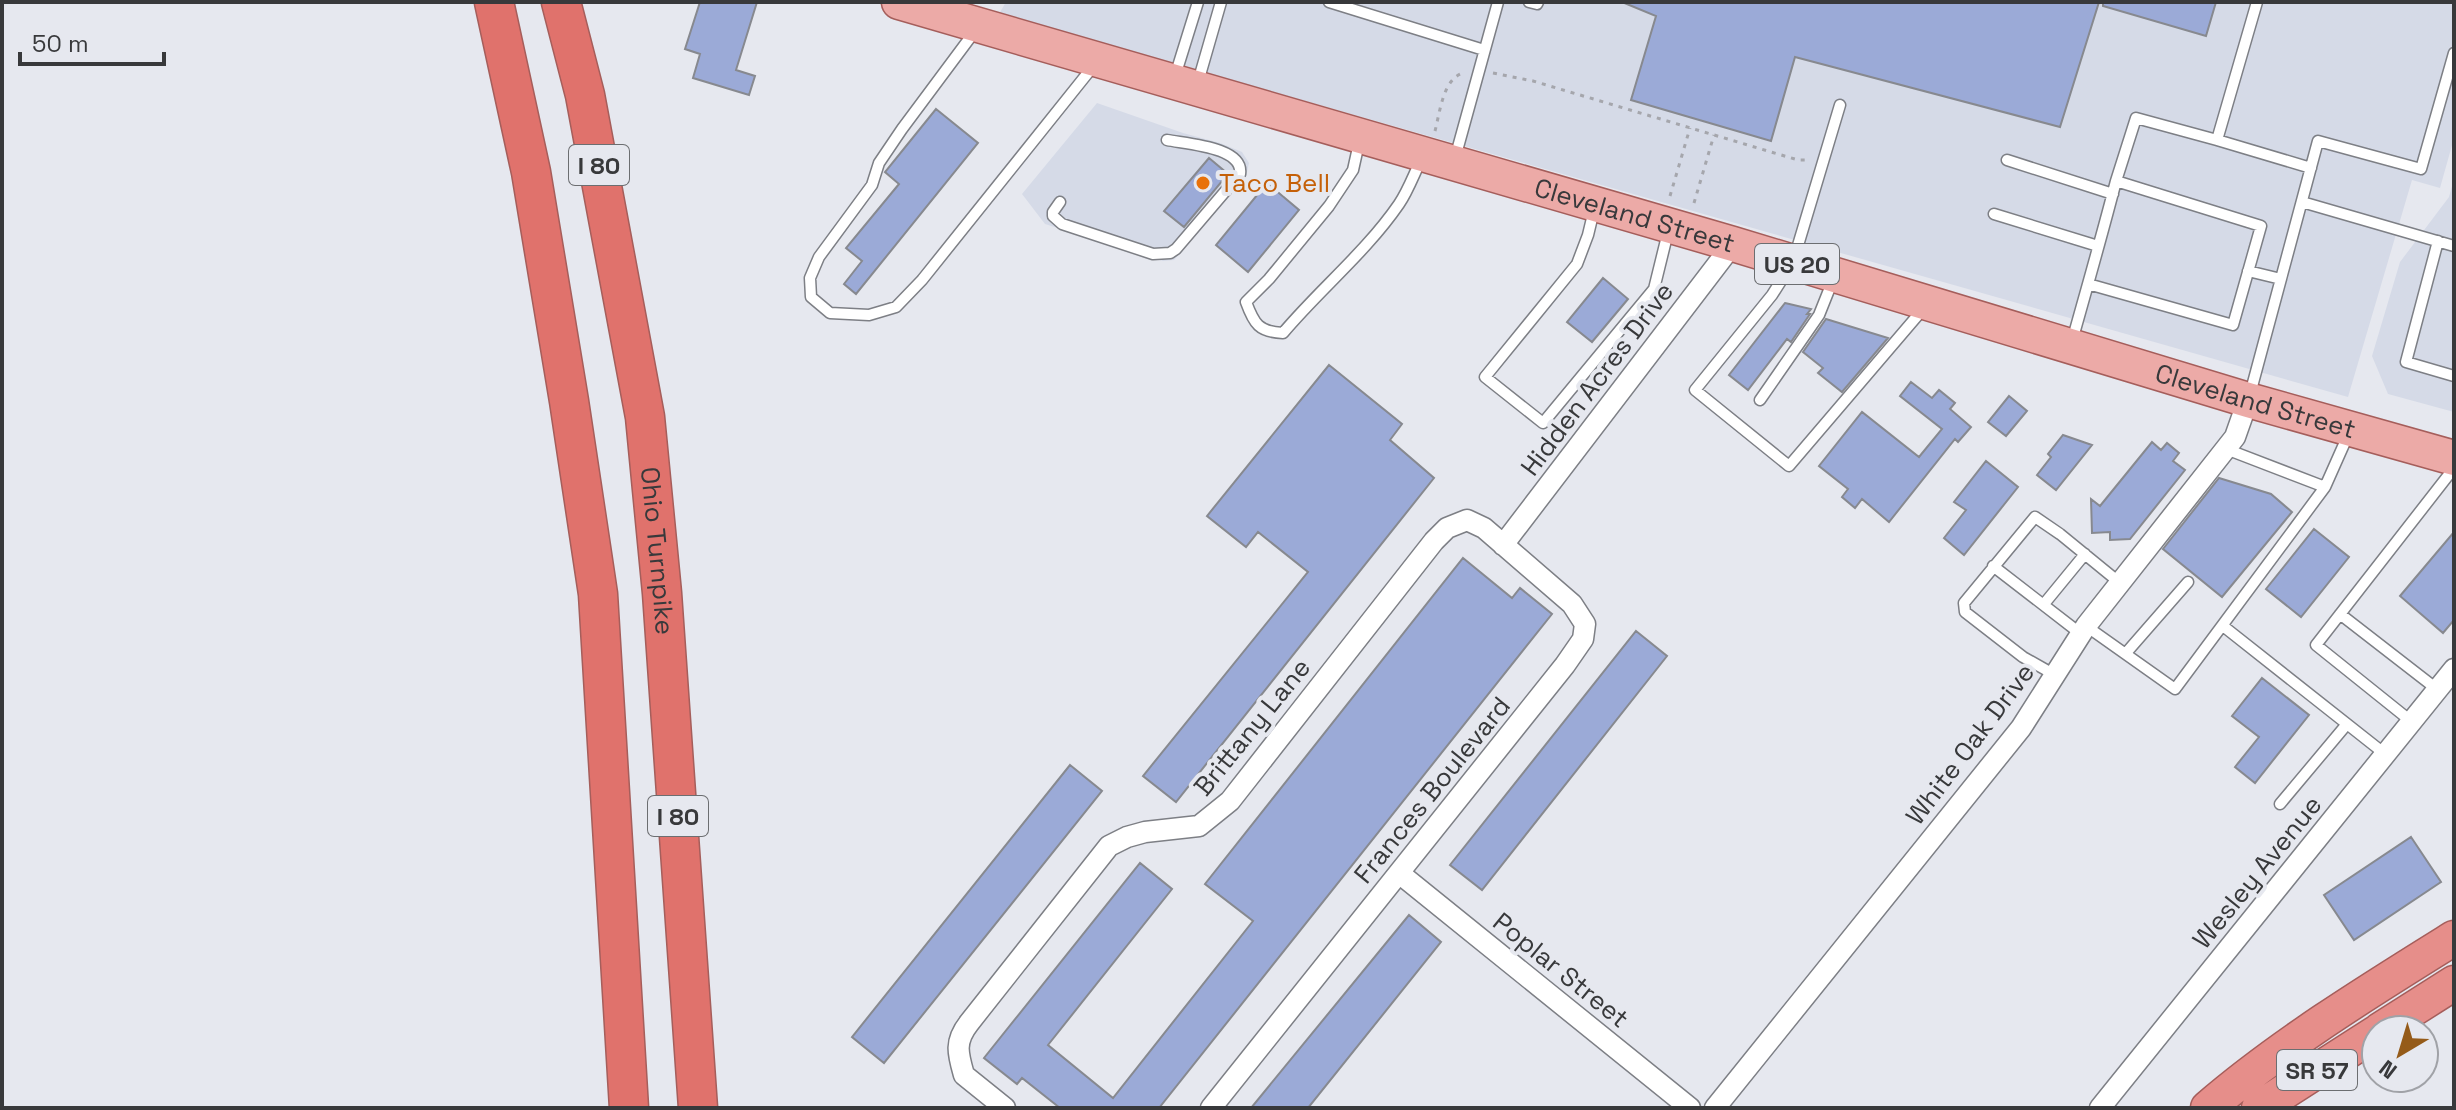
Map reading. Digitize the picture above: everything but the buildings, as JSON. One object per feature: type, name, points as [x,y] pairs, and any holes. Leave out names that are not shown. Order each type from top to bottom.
[{"type":"highway","name":"I 80","points":[[494,2],[531,172],[598,594],[629,1108]]},
{"type":"highway","name":"Ohio Turnpike","points":[[561,2],[585,95],[645,417],[656,524],[698,1108]]},
{"type":"highway","name":"SR 57","points":[[2208,1108],[2264,1064],[2454,938]]},
{"type":"highway","name":"SR 57","points":[[2405,1014],[2454,983]]},
{"type":"highway","name":"SR 57","points":[[2259,1108],[2360,1043]]},
{"type":"main road","name":"Cleveland Street","points":[[934,11],[1361,136],[1437,149],[1596,205],[1670,211],[1733,244],[2248,400],[2454,458]]},
{"type":"street","name":"Hidden Acres Drive","points":[[1503,545],[1733,244]]},
{"type":"street","name":"White Oak Drive","points":[[1715,1108],[2021,728],[2083,630],[2235,437],[2248,400]]},
{"type":"street","name":"Frances Boulevard","points":[[1211,1108],[1583,639],[1585,624],[1572,604],[1484,528],[1467,520]]},
{"type":"street","name":"Brittany Lane","points":[[1005,1108],[964,1075],[958,1045],[960,1034],[1109,846],[1145,832],[1199,826],[1230,801],[1434,541],[1447,528],[1467,520]]},
{"type":"street","name":"Wesley Avenue","points":[[2100,1108],[2454,669]]},
{"type":"street","name":"Poplar Street","points":[[1399,873],[1690,1108]]},
{"type":"lane","points":[[1185,85],[1198,2]]},
{"type":"lane","points":[[1185,85],[1221,2]]},
{"type":"lane","points":[[1329,2],[1484,50]]},
{"type":"lane","points":[[1361,136],[1353,170],[1319,218],[1246,302],[1253,322],[1270,333],[1283,333],[1401,203],[1437,149],[1484,50],[1498,2]]},
{"type":"lane","points":[[1529,2],[1538,2]]},
{"type":"lane","points":[[2217,140],[2257,2]]},
{"type":"lane","points":[[934,11],[902,129],[879,163],[872,185],[819,257],[810,278],[811,297],[830,313],[869,315],[896,307],[922,280],[1098,60]]},
{"type":"lane","points":[[2248,400],[2318,141],[2421,169],[2454,53]]},
{"type":"lane","points":[[1840,105],[1793,262],[1772,295],[1695,390],[1789,466],[1928,303]]},
{"type":"lane","points":[[2071,346],[2136,118],[2311,168]]},
{"type":"lane","points":[[1060,202],[1053,216],[1062,224],[1153,254],[1170,253],[1240,174],[1240,164],[1224,151],[1167,140]]},
{"type":"lane","points":[[2007,160],[2113,194]]},
{"type":"lane","points":[[2088,284],[2233,325],[2261,226],[2116,181]]},
{"type":"lane","points":[[2302,202],[2454,246]]},
{"type":"lane","points":[[1596,205],[1577,264],[1485,377],[1543,423],[1654,289],[1670,211]]},
{"type":"lane","points":[[1994,214],[2098,246]]},
{"type":"lane","points":[[2438,241],[2406,362],[2454,376]]},
{"type":"lane","points":[[2248,271],[2281,279]]},
{"type":"lane","points":[[1760,400],[1819,315],[1835,275]]},
{"type":"lane","points":[[1993,566],[2044,604],[2126,653],[2175,689],[2325,487],[2350,429]]},
{"type":"lane","points":[[2226,449],[2325,487]]},
{"type":"lane","points":[[2412,722],[2316,645],[2454,468]]},
{"type":"lane","points":[[2055,675],[2023,657],[1965,612],[1964,603],[2035,517],[2120,583]]},
{"type":"lane","points":[[2044,604],[2085,554]]},
{"type":"lane","points":[[2126,653],[2188,582]]},
{"type":"lane","points":[[2340,614],[2438,690]]},
{"type":"lane","points":[[2223,626],[2385,754]]},
{"type":"lane","points":[[2280,804],[2347,724]]},
{"type":"path","points":[[1437,149],[1448,85],[1458,73],[1467,72]]},
{"type":"path","points":[[1489,72],[1533,81],[1798,160],[1807,160]]},
{"type":"path","points":[[1670,211],[1690,128]]},
{"type":"path","points":[[1694,203],[1714,135]]},
{"type":"shaded area","points":[[1006,2],[2454,2],[2454,138],[2440,188],[2412,180],[2348,397],[999,14]]},
{"type":"shaded area","points":[[1097,103],[1220,143],[1242,152],[1249,163],[1246,177],[1174,260],[1163,261],[1045,224],[1022,194]]},
{"type":"shaded area","points":[[2454,179],[2454,412],[2388,394],[2372,356],[2400,262],[2449,197]]},
{"type":"place","name":"Taco Bell","points":[[1203,183]]}]
